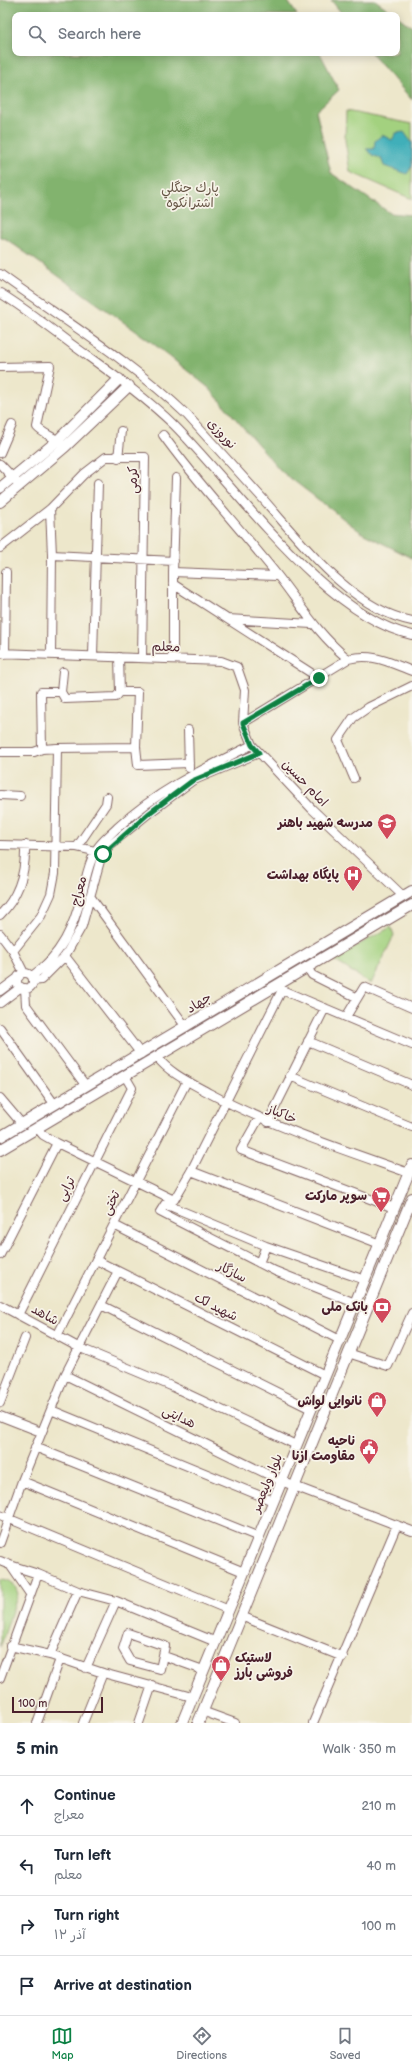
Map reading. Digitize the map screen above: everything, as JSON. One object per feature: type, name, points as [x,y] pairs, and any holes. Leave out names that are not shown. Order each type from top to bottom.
[{"type":"main road","points":[[0,502],[20,486],[62,443],[119,379]]},
{"type":"main road","points":[[0,488],[62,443],[129,386]]},
{"type":"main road","name":"جهاد","points":[[0,1137],[408,893]]},
{"type":"main road","name":"جهاد","points":[[0,1150],[244,1005],[280,987],[307,967],[412,905]]},
{"type":"main road","points":[[334,938],[338,949]]},
{"type":"main road","points":[[238,995],[244,1005]]},
{"type":"main road","name":"بلوار ولیعصر","points":[[182,1723],[410,1169]]},
{"type":"main road","name":"بلوار ولیعصر","points":[[198,1723],[412,1198]]},
{"type":"street","name":"نوروزی","points":[[0,274],[140,374],[187,415],[331,573],[372,604],[391,614],[412,621]]},
{"type":"street","points":[[0,293],[129,386],[174,426],[290,551],[327,587],[367,616],[385,626],[412,635]]},
{"type":"street","points":[[67,341],[77,329]]},
{"type":"street","points":[[0,367],[50,366],[37,427],[44,434],[62,443]]},
{"type":"street","points":[[0,453],[12,425]]},
{"type":"street","points":[[118,458],[121,430]]},
{"type":"street","points":[[163,435],[196,480],[277,576],[312,624],[328,642],[348,659]]},
{"type":"street","name":"کرمی","points":[[0,548],[50,509],[84,474],[106,457],[145,457],[142,658]]},
{"type":"street","points":[[0,464],[20,486]]},
{"type":"street","points":[[173,659],[173,572],[176,478]]},
{"type":"street","points":[[93,656],[98,483]]},
{"type":"street","points":[[50,509],[52,555],[51,655]]},
{"type":"street","points":[[52,555],[174,561]]},
{"type":"street","points":[[2,654],[6,572]]},
{"type":"street","points":[[173,572],[277,576]]},
{"type":"street","points":[[173,584],[319,678]]},
{"type":"street","points":[[227,619],[312,624]]},
{"type":"street","name":"معلم","points":[[2,654],[221,661],[237,667],[245,690],[243,723],[252,745],[259,753]]},
{"type":"street","points":[[243,723],[348,659],[362,656],[371,657],[412,671]]},
{"type":"street","points":[[63,672],[61,692],[65,699],[116,697],[120,692],[119,657]]},
{"type":"street","points":[[354,778],[338,740],[352,718],[369,707],[412,686]]},
{"type":"street","points":[[42,748],[41,692],[61,692]]},
{"type":"street","points":[[120,692],[138,692],[136,747],[138,765],[189,763]]},
{"type":"street","points":[[188,730],[189,775]]},
{"type":"street","name":"معراج","points":[[27,977],[44,968],[56,956],[67,937],[78,910],[89,865],[126,819],[156,796],[189,775],[252,745]]},
{"type":"street","points":[[0,752],[34,752],[42,748],[136,747]]},
{"type":"street","points":[[13,951],[41,916],[51,894],[55,873],[57,748]]},
{"type":"street","name":"معراج","points":[[27,977],[41,980],[66,956],[82,926],[99,852],[192,781],[259,753]]},
{"type":"street","name":"امام حسین","points":[[259,753],[312,809],[408,893]]},
{"type":"street","points":[[0,795],[20,796]]},
{"type":"street","points":[[77,847],[106,804],[107,797]]},
{"type":"street","points":[[0,845],[77,847],[99,852]]},
{"type":"street","points":[[0,915],[21,884],[26,864],[25,845]]},
{"type":"street","points":[[90,896],[186,1027]]},
{"type":"street","points":[[0,934],[13,951],[31,986],[23,988],[0,1003]]},
{"type":"street","points":[[66,956],[141,1054]]},
{"type":"street","points":[[307,967],[312,975],[356,997]]},
{"type":"street","points":[[27,977],[18,984],[23,988],[26,1005],[86,1086]]},
{"type":"street","points":[[0,990],[27,977]]},
{"type":"street","points":[[37,1128],[43,1135],[57,1143],[174,1200],[192,1171],[280,987],[412,1045]]},
{"type":"street","points":[[346,1017],[356,997],[364,987],[412,1008]]},
{"type":"street","points":[[268,1122],[325,1008]]},
{"type":"street","points":[[0,1028],[55,1105]]},
{"type":"street","points":[[308,1041],[412,1085]]},
{"type":"street","name":"خاکباز","points":[[157,1057],[162,1064],[187,1081],[225,1102],[268,1122],[410,1169]]},
{"type":"street","name":"ترابی","points":[[18,1315],[94,1160],[132,1088],[125,1076]]},
{"type":"street","points":[[290,1076],[412,1127]]},
{"type":"street","name":"تختی","points":[[57,1336],[187,1081]]},
{"type":"street","points":[[0,1098],[22,1124]]},
{"type":"street","points":[[259,1118],[241,1150],[394,1208]]},
{"type":"street","points":[[0,1255],[57,1143]]},
{"type":"street","points":[[192,1171],[380,1244]]},
{"type":"street","points":[[355,1303],[259,1263],[160,1212],[165,1204],[266,1246],[365,1280]]},
{"type":"street","name":"سازگار","points":[[114,1225],[340,1340]]},
{"type":"street","points":[[259,1263],[266,1246]]},
{"type":"street","name":"شهید لک","points":[[96,1260],[325,1375]]},
{"type":"street","points":[[0,1543],[22,1481],[65,1375],[118,1271]]},
{"type":"street","points":[[101,1305],[311,1409]]},
{"type":"street","name":"شاهد","points":[[1,1307],[78,1347],[171,1386],[296,1445]]},
{"type":"street","points":[[348,1353],[388,1366],[412,1313]]},
{"type":"street","points":[[0,1403],[25,1338]]},
{"type":"street","name":"هدایتی","points":[[65,1375],[282,1481],[412,1531]]},
{"type":"street","points":[[50,1410],[273,1501]]},
{"type":"street","points":[[0,1416],[41,1432]]},
{"type":"street","points":[[35,1448],[259,1537]]},
{"type":"street","points":[[22,1481],[244,1572]]},
{"type":"street","points":[[0,1515],[229,1610]]},
{"type":"street","points":[[313,1723],[397,1525]]},
{"type":"street","points":[[0,1561],[10,1566],[38,1574],[78,1591],[116,1601],[216,1642]]},
{"type":"street","points":[[10,1566],[30,1594]]},
{"type":"street","points":[[0,1678],[10,1646],[38,1574]]},
{"type":"street","points":[[50,1655],[78,1591]]},
{"type":"street","points":[[86,1668],[116,1601]]},
{"type":"street","points":[[241,1616],[342,1657]]},
{"type":"street","points":[[128,1633],[165,1646],[164,1656],[160,1669],[130,1661],[123,1649],[128,1633]]},
{"type":"street","points":[[10,1646],[50,1655],[86,1668],[192,1697]]},
{"type":"street","points":[[164,1656],[203,1670]]},
{"type":"street","points":[[37,1723],[60,1658]]},
{"type":"street","points":[[82,1723],[103,1673]]},
{"type":"street","points":[[138,1723],[152,1685]]},
{"type":"street","points":[[202,1711],[235,1723]]},
{"type":"green space","name":"پارك جنگلي اشترانكوه","points":[[0,0],[287,0],[295,12],[12,12],[12,56],[322,56],[339,90],[316,111],[331,173],[390,213],[412,215],[412,558],[362,533],[281,471],[209,388],[150,341],[6,239],[0,237]]},
{"type":"green space","points":[[331,0],[375,0],[392,12],[341,12]]},
{"type":"green space","points":[[400,18],[412,27],[412,100],[374,56],[400,56]]},
{"type":"green space","points":[[346,111],[412,124],[412,199],[350,172],[345,140]]},
{"type":"green space","points":[[391,927],[394,935],[371,984],[332,959]]},
{"type":"green space","points":[[0,1579],[10,1581],[18,1594],[0,1647]]},
{"type":"water","points":[[404,132],[412,143],[412,166],[407,174],[384,166],[381,158],[374,156],[366,149],[374,149],[375,141],[382,135],[392,140],[396,133]]},
{"type":"place","name":"مدرسه شهید باهنر","points":[[387,840]]},
{"type":"place","name":"پایگاه بهداشت","points":[[353,892]]},
{"type":"place","name":"سوپر مارکت","points":[[381,1213]]},
{"type":"place","name":"بانک ملی","points":[[382,1324]]},
{"type":"place","name":"نانوایی لواش","points":[[377,1418]]},
{"type":"place","name":"ناحیه مقاومت ازنا","points":[[369,1465]]},
{"type":"place","name":"لاستیک فروشی بارز","points":[[221,1682]]},
{"type":"route","points":[[103,854],[109,846],[148,814],[192,781],[259,753],[252,745],[243,723],[319,678]]}]
